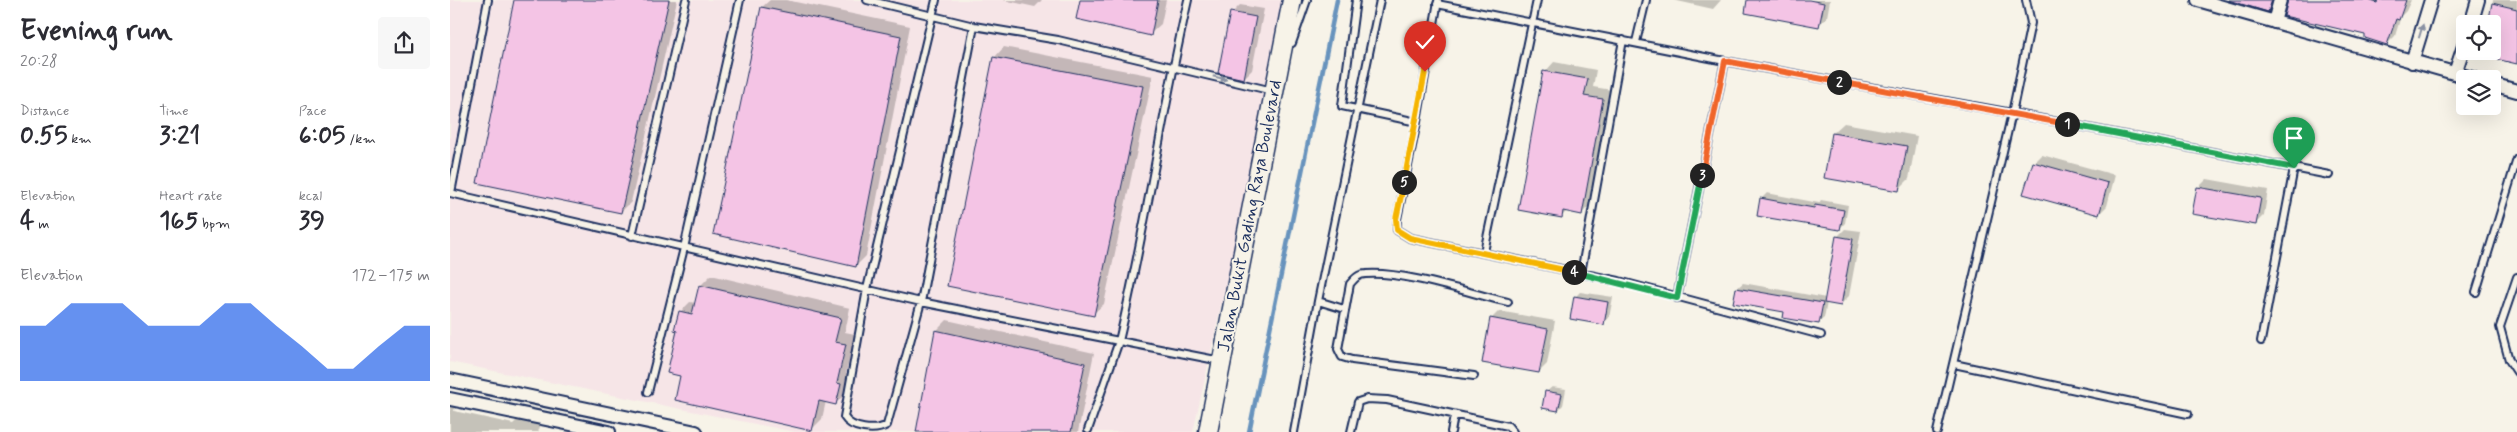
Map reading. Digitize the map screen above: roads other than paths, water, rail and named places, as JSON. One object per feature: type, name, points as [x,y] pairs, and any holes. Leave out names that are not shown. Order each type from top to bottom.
[{"type":"street","name":"Jalan Bukit Gading Raya Boulevard","points":[[1208,432],[1292,0]]},
{"type":"street","points":[[2198,0],[2456,73]]},
{"type":"street","points":[[2274,22],[2280,0]]},
{"type":"street","points":[[2412,62],[2431,0]]},
{"type":"street","points":[[2474,15],[2478,0]]},
{"type":"street","points":[[2501,87],[2517,91]]},
{"type":"street","points":[[450,380],[696,432]]},
{"type":"street","points":[[450,399],[566,428],[609,432]]},
{"type":"lane","points":[[488,0],[450,193],[921,302],[1222,361]]},
{"type":"lane","points":[[632,236],[686,0]]},
{"type":"lane","points":[[648,392],[684,248],[740,0]]},
{"type":"lane","points":[[867,0],[974,26],[1058,40],[1274,92],[1307,0]]},
{"type":"lane","points":[[936,0],[867,289],[844,416],[847,422],[854,426],[879,430],[887,425],[921,302],[974,26]]},
{"type":"lane","points":[[1088,430],[1119,341],[1130,296],[1172,66],[1188,0]]},
{"type":"lane","points":[[1356,0],[1342,106],[1417,122]]},
{"type":"lane","points":[[1294,432],[1318,301],[1380,0]]},
{"type":"lane","points":[[1484,252],[1537,0]]},
{"type":"lane","points":[[1636,42],[1646,0]]},
{"type":"lane","points":[[1937,432],[2012,113],[2031,23],[2026,0]]},
{"type":"lane","points":[[1821,335],[1581,273],[1410,238],[1397,230],[1396,219],[1417,122],[1438,2],[1725,61],[2012,113],[2329,175]]},
{"type":"lane","points":[[1581,273],[1623,40]]},
{"type":"lane","points":[[1677,298],[1725,61]]},
{"type":"lane","points":[[2476,292],[2517,159]]},
{"type":"lane","points":[[2261,341],[2294,168]]},
{"type":"lane","points":[[1474,376],[1352,360],[1342,357],[1338,349],[1350,284],[1356,277],[1365,274],[1396,277],[1508,302]]},
{"type":"lane","points":[[2517,277],[2500,327],[2510,360],[2517,372]]},
{"type":"lane","points":[[1318,301],[1344,309]]},
{"type":"lane","points":[[1954,364],[2188,414]]},
{"type":"lane","points":[[1351,432],[1358,402],[1367,399],[1387,400],[1454,416],[1508,426],[1513,432]]},
{"type":"lane","points":[[1451,432],[1454,416]]},
{"type":"waterway","points":[[1249,432],[1337,0]]}]
